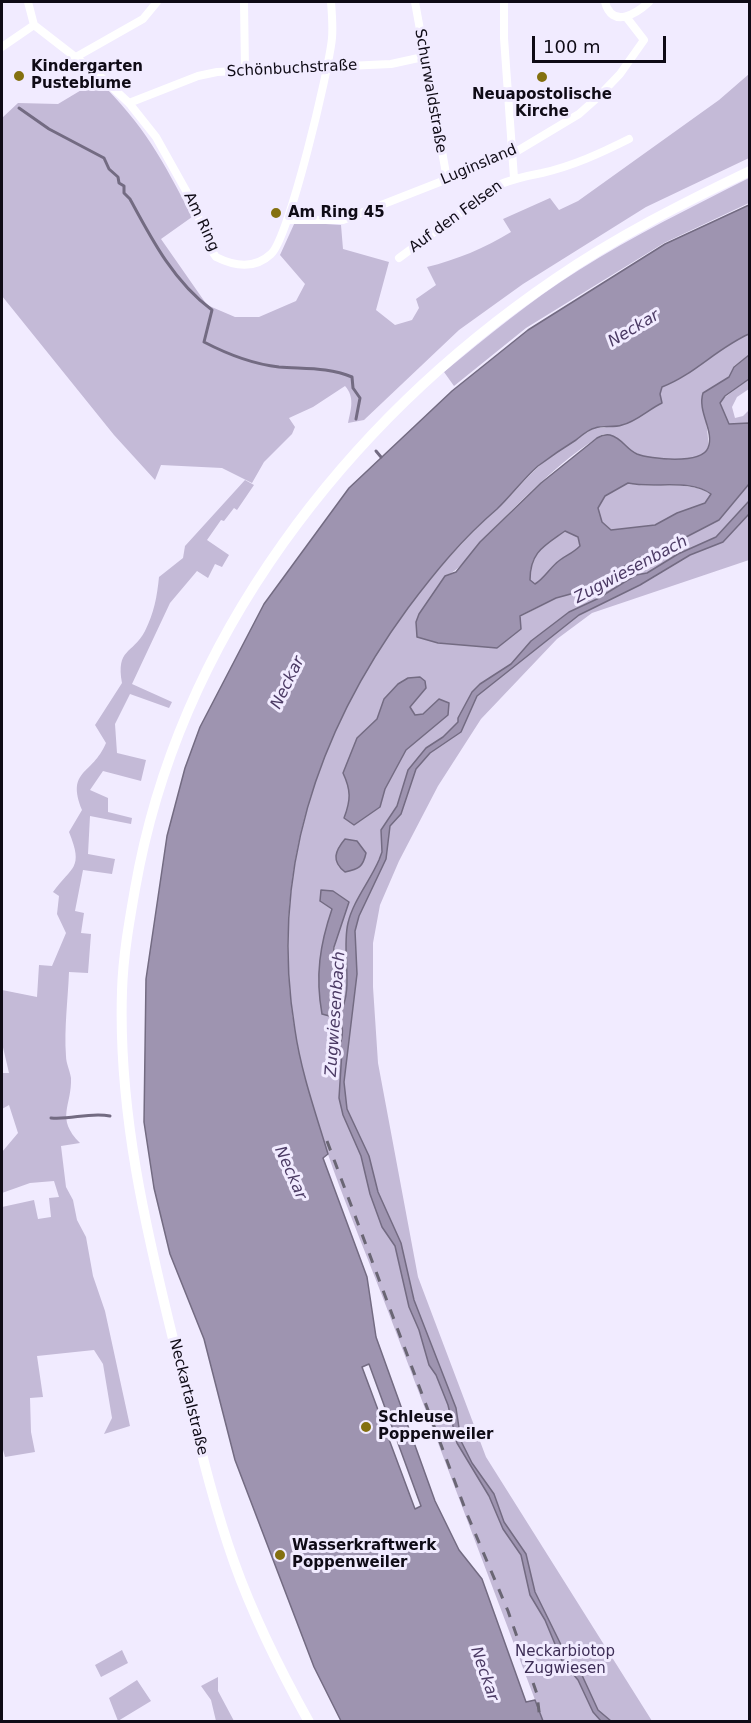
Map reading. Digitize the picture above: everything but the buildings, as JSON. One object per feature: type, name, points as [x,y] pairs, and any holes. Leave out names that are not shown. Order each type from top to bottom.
[{"type":"main road","name":"Neckartalstraße","points":[[309,1722],[268,1646],[224,1531],[153,1255],[132,1154],[122,1056],[125,952],[143,843],[155,798],[188,706],[218,646],[257,581],[294,528],[359,445],[484,331],[556,277],[659,216],[750,171]]},
{"type":"street","points":[[2,47],[34,25],[28,2]]},
{"type":"street","points":[[76,57],[143,19],[157,2]]},
{"type":"street","points":[[244,2],[245,69]]},
{"type":"street","name":"Am Ring","points":[[34,25],[76,57],[129,103],[156,137],[180,176],[216,257],[238,266],[264,259],[279,245],[327,67],[332,38],[331,2]]},
{"type":"street","name":"Schurwaldstraße","points":[[415,2],[423,57],[447,179]]},
{"type":"street","name":"Auf den Felsen","points":[[504,2],[505,64],[514,153],[514,178]]},
{"type":"street","points":[[605,2],[607,8],[615,15],[627,18],[636,14],[649,2]]},
{"type":"street","name":"Luginsland","points":[[287,220],[343,220],[514,153],[579,114],[597,98],[639,48],[644,39],[627,18]]},
{"type":"street","name":"Schönbuchstraße","points":[[129,103],[198,76],[245,69],[391,64],[423,57]]},
{"type":"street","name":"Auf den Felsen","points":[[399,258],[498,185],[514,178],[594,157],[629,139]]},
{"type":"green space","points":[[749,74],[749,158],[646,207],[523,284],[459,330],[364,420],[348,423],[351,399],[345,386],[313,407],[289,418],[295,427],[292,434],[264,462],[252,483],[222,468],[161,465],[155,480],[114,435],[2,296],[2,118],[18,103],[58,104],[98,80],[114,96],[151,144],[192,217],[161,239],[207,305],[235,317],[259,317],[296,301],[305,284],[280,255],[295,222],[341,225],[343,249],[389,262],[376,310],[395,325],[412,320],[419,308],[416,299],[436,285],[427,267],[470,253],[501,238],[511,232],[503,219],[550,198],[559,210],[578,201],[719,100]]},
{"type":"green space","points":[[749,178],[749,203],[664,243],[526,328],[454,386],[444,372],[527,306],[579,270],[642,233]]},
{"type":"green space","name":"Neckarbiotop Zugwiesen","points":[[749,334],[749,355],[734,366],[729,377],[703,393],[708,444],[704,453],[686,459],[644,456],[632,452],[614,437],[603,434],[540,483],[484,538],[462,564],[445,576],[469,644],[497,648],[521,629],[520,617],[556,598],[589,589],[636,559],[663,549],[719,520],[749,484],[749,560],[592,613],[557,639],[481,719],[438,786],[399,861],[380,905],[373,943],[373,987],[378,1063],[418,1277],[486,1457],[652,1721],[543,1721],[346,1204],[311,1101],[295,1031],[288,956],[292,882],[307,811],[330,742],[363,677],[402,615],[449,558],[550,457],[596,427],[604,428],[662,403],[660,394],[662,387],[685,376]],"holes":[[[426,688],[410,707],[415,716],[423,714],[439,699],[437,723],[406,750],[385,789],[380,807],[344,818],[350,803],[357,738],[377,719],[384,699]],[[349,902],[336,937],[335,955],[339,973],[322,1013],[319,973],[325,934],[333,908]]]},
{"type":"green space","points":[[749,379],[749,389],[737,397],[732,407],[735,418],[743,416],[749,410],[749,423],[729,424],[720,407],[720,401]]},
{"type":"green space","points":[[245,480],[254,485],[237,510],[234,508],[224,521],[221,520],[207,540],[229,555],[222,567],[215,564],[208,578],[197,571],[170,603],[132,684],[172,702],[169,708],[130,694],[115,724],[117,753],[146,760],[141,781],[103,771],[90,790],[108,798],[108,812],[132,818],[131,824],[90,816],[88,854],[115,859],[112,874],[83,870],[75,911],[84,913],[81,933],[91,934],[88,973],[69,972],[66,1024],[66,1059],[71,1088],[66,1119],[72,1134],[80,1143],[61,1146],[66,1187],[73,1200],[77,1220],[86,1237],[93,1276],[105,1311],[130,1426],[104,1434],[112,1418],[103,1364],[94,1350],[37,1356],[43,1397],[30,1398],[31,1432],[35,1452],[5,1457],[2,1446],[2,1207],[34,1200],[38,1219],[51,1217],[49,1198],[59,1197],[54,1181],[30,1183],[2,1193],[2,1152],[18,1133],[9,1105],[2,1109],[2,1073],[9,1073],[2,1043],[2,990],[37,997],[39,965],[52,966],[66,933],[57,914],[59,896],[53,892],[74,866],[76,860],[69,832],[82,810],[77,787],[79,779],[100,754],[106,743],[95,725],[122,683],[123,657],[145,631],[155,605],[159,577],[183,558],[185,546]]},
{"type":"green space","points":[[628,483],[692,487],[711,494],[705,503],[677,513],[655,525],[611,530],[602,522],[598,508],[605,496]]},
{"type":"green space","points":[[566,531],[578,537],[580,546],[556,563],[535,585],[530,580],[536,556],[545,545]]},
{"type":"green space","points":[[122,1650],[128,1663],[101,1677],[95,1665]]},
{"type":"green space","points":[[218,1677],[218,1691],[234,1721],[216,1721],[211,1700],[201,1686]]},
{"type":"green space","points":[[137,1680],[151,1701],[118,1721],[109,1698]]},
{"type":"water","name":"Neckar","points":[[749,205],[749,334],[726,346],[685,376],[662,387],[660,394],[662,403],[627,423],[590,430],[543,463],[449,556],[408,608],[376,655],[348,704],[325,755],[308,807],[295,861],[289,916],[289,972],[295,1030],[301,1061],[328,1154],[323,1158],[367,1277],[376,1337],[435,1501],[459,1550],[482,1579],[526,1702],[535,1700],[543,1721],[341,1721],[314,1667],[235,1460],[204,1339],[170,1254],[154,1188],[144,1122],[146,979],[167,836],[185,768],[200,727],[264,604],[349,488],[452,391],[528,330],[665,244]],"holes":[[[369,1364],[421,1506],[415,1509],[362,1367]]]},
{"type":"water","points":[[749,355],[749,379],[725,396],[720,403],[729,424],[749,423],[749,484],[719,520],[663,549],[636,559],[589,589],[556,598],[520,616],[521,629],[497,648],[438,643],[417,637],[416,622],[419,614],[445,576],[456,572],[480,542],[541,483],[597,438],[610,435],[637,454],[653,458],[686,459],[703,453],[710,442],[702,407],[703,393],[729,377],[734,367]],"holes":[[[628,483],[692,486],[711,494],[705,503],[677,513],[655,525],[611,530],[602,522],[598,508],[605,496]],[[565,531],[578,537],[580,546],[556,563],[535,584],[530,580],[536,556]]]},
{"type":"water","points":[[749,501],[749,514],[723,542],[690,555],[640,585],[579,615],[477,696],[461,732],[430,753],[416,769],[401,814],[390,826],[386,859],[359,916],[355,931],[357,974],[344,1082],[347,1109],[369,1156],[378,1192],[401,1243],[414,1300],[456,1408],[461,1441],[472,1463],[494,1494],[504,1522],[526,1554],[535,1592],[567,1657],[581,1673],[598,1710],[611,1721],[601,1721],[593,1712],[578,1680],[562,1661],[545,1620],[530,1595],[521,1555],[503,1529],[489,1496],[457,1443],[448,1405],[436,1375],[429,1365],[419,1330],[409,1307],[395,1246],[382,1227],[370,1194],[361,1156],[343,1115],[339,1098],[342,1050],[339,1046],[342,1031],[339,1015],[346,994],[346,934],[354,907],[379,860],[382,852],[381,830],[397,806],[408,770],[426,748],[443,737],[458,722],[472,692],[480,684],[511,664],[531,641],[569,612],[597,599],[636,575],[647,573],[678,554],[716,537]]},
{"type":"water","points":[[420,677],[425,681],[426,688],[410,707],[415,715],[423,714],[439,699],[449,703],[448,715],[406,750],[385,789],[380,807],[354,825],[344,818],[349,795],[343,773],[357,738],[377,719],[384,699],[398,684],[408,678]]},
{"type":"water","points":[[345,839],[357,841],[366,853],[360,867],[345,872],[338,864],[336,856]]},
{"type":"water","points":[[321,890],[333,891],[349,902],[334,947],[333,960],[339,973],[333,1017],[322,1014],[320,1000],[320,960],[324,935],[332,909],[320,901]]},
{"type":"waterway","points":[[19,108],[49,129],[104,158],[109,169],[124,186],[124,193],[130,199],[165,259],[186,287],[212,310],[204,342],[259,364],[325,370],[352,377],[353,388],[360,398],[356,419]]},
{"type":"waterway","points":[[376,451],[381,457]]},
{"type":"waterway","points":[[51,1118],[110,1116]]},
{"type":"railway","points":[[327,1141],[467,1514],[508,1611],[537,1694],[540,1720]]},
{"type":"place","name":"Kindergarten Pusteblume","points":[[19,76]]},
{"type":"place","name":"Neuapostolische Kirche","points":[[542,77]]},
{"type":"place","name":"Am Ring 45","points":[[276,213]]},
{"type":"place","name":"Schleuse Poppenweiler","points":[[366,1427]]},
{"type":"place","name":"Wasserkraftwerk Poppenweiler","points":[[280,1555]]},
{"type":"water label","name":"Zugwiesenbach","points":[[631,570]]},
{"type":"water label","name":"Zugwiesenbach","points":[[336,1014]]}]
